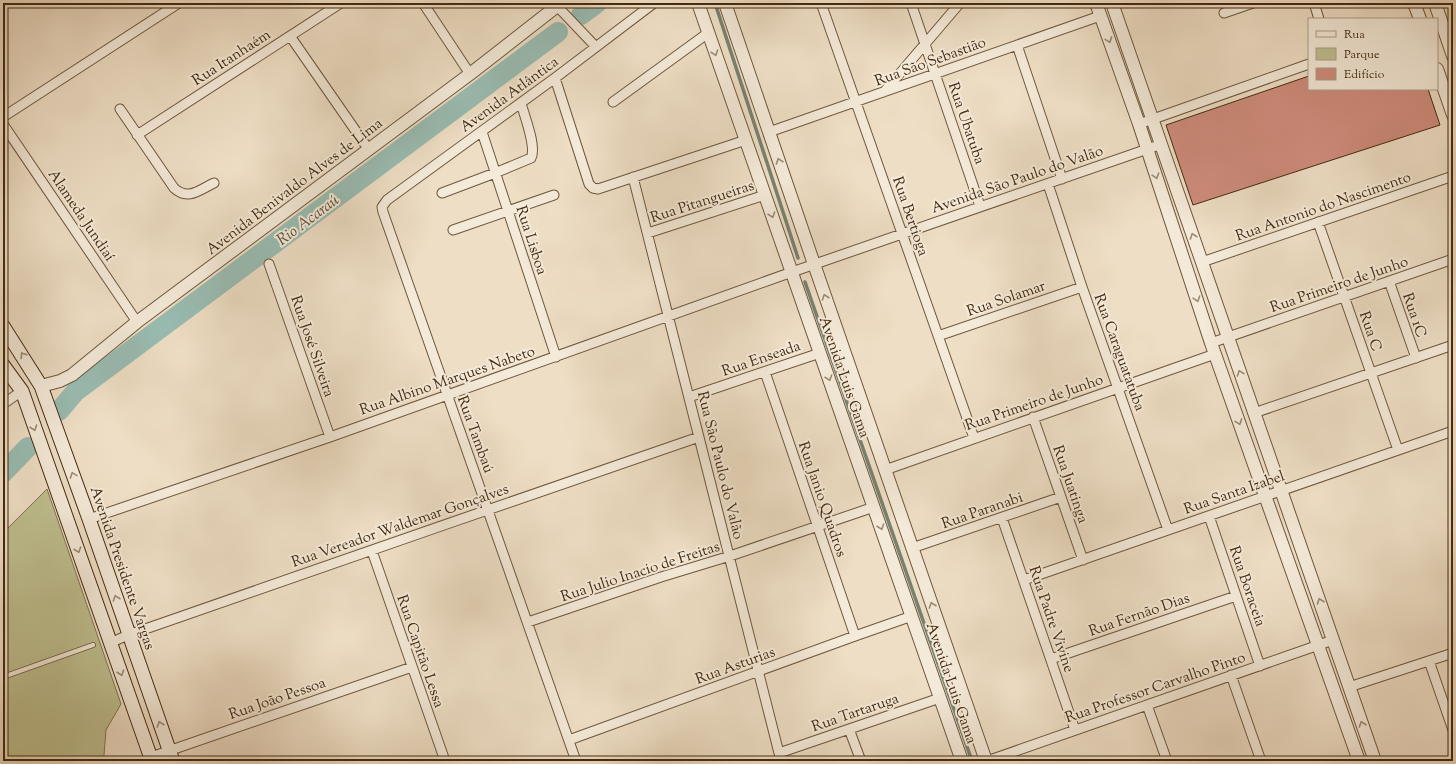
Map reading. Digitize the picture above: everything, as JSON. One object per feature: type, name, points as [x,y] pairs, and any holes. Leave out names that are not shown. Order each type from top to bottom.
[{"type":"main road","name":"Avenida Presidente Vargas","points":[[3,326],[41,386],[171,756]]},
{"type":"main road","points":[[3,365],[22,391],[151,759]]},
{"type":"street","points":[[3,117],[179,3]]},
{"type":"street","name":"Rua Itanhaém","points":[[137,135],[341,3]]},
{"type":"street","points":[[422,3],[470,74]]},
{"type":"street","name":"Avenida Atlântica","points":[[382,207],[387,200],[596,48],[654,3]]},
{"type":"street","name":"Avenida Luis Gama","points":[[698,3],[962,761]]},
{"type":"street","name":"Avenida Luis Gama","points":[[725,3],[885,470],[987,761]]},
{"type":"street","name":"Rua Bertioga","points":[[821,3],[974,438]]},
{"type":"street","name":"Rua Ubatuba","points":[[911,3],[980,206]]},
{"type":"street","points":[[884,93],[960,3]]},
{"type":"street","points":[[1096,3],[1140,124],[1213,348],[1359,761]]},
{"type":"street","points":[[1112,3],[1375,761]]},
{"type":"street","points":[[1224,13],[1253,3]]},
{"type":"street","points":[[1314,3],[1319,18]]},
{"type":"street","points":[[1414,3],[1420,18]]},
{"type":"street","points":[[1435,3],[1450,37],[1453,56]]},
{"type":"street","points":[[559,6],[596,48]]},
{"type":"street","name":"Avenida Benivaldo Alves de Lima","points":[[41,386],[60,381],[72,375],[138,322],[559,6]]},
{"type":"street","name":"Rua São Sebastião","points":[[769,132],[884,93],[1017,44],[1100,16]]},
{"type":"street","points":[[613,102],[708,33]]},
{"type":"street","points":[[290,36],[369,150]]},
{"type":"street","points":[[1017,44],[1062,179]]},
{"type":"street","points":[[1140,124],[1308,64]]},
{"type":"street","points":[[1438,71],[1450,93],[1453,115]]},
{"type":"street","points":[[555,78],[589,184],[592,188],[598,189],[746,140]]},
{"type":"street","points":[[442,193],[495,174],[531,158],[533,155],[532,144],[521,103]]},
{"type":"street","points":[[120,109],[178,193],[184,195],[190,194],[214,183]]},
{"type":"street","name":"Alameda Jundiaí","points":[[3,124],[138,322]]},
{"type":"street","name":"Rua Lisboa","points":[[482,132],[556,357]]},
{"type":"street","name":"Avenida São Paulo do Valão","points":[[814,264],[1162,144]]},
{"type":"street","name":"Rua Antonio do Nascimento","points":[[1202,262],[1453,176]]},
{"type":"street","name":"Rua São Paulo do Valão","points":[[633,177],[780,757]]},
{"type":"street","name":"Rua Caraguatatuba","points":[[1048,184],[1082,287],[1168,530]]},
{"type":"street","points":[[453,230],[554,195]]},
{"type":"street","name":"Rua Pitangueiras","points":[[648,233],[765,195]]},
{"type":"street","name":"Rua Tambaú","points":[[382,207],[576,761]]},
{"type":"street","name":"Rua C","points":[[1318,222],[1398,450]]},
{"type":"street","name":"Rua Primeiro de Junho","points":[[885,470],[1118,388],[1213,348],[1228,337],[1453,259]]},
{"type":"street","name":"Rua José Silveira","points":[[269,264],[330,437]]},
{"type":"street","name":"Rua Albino Marques Nabeto","points":[[89,519],[447,396],[814,264]]},
{"type":"street","name":"Rua 1C","points":[[1388,281],[1416,358]]},
{"type":"street","name":"Rua Solamar","points":[[938,336],[1082,287]]},
{"type":"street","points":[[1254,413],[1453,345]]},
{"type":"street","name":"Rua Enseada","points":[[689,397],[820,353]]},
{"type":"street","name":"Rua Janio Quadros","points":[[765,372],[855,636]]},
{"type":"street","points":[[3,404],[22,391]]},
{"type":"street","name":"Rua Juatinga","points":[[1033,417],[1083,560]]},
{"type":"street","name":"Rua Santa Izabel","points":[[1024,580],[1453,431]]},
{"type":"street","name":"Rua Vereador Waldemar Gonçalves","points":[[110,643],[128,635],[488,509],[699,437]]},
{"type":"street","name":"Rua Paranabi","points":[[912,548],[1061,497]]},
{"type":"street","name":"Rua Julio Inacio de Freitas","points":[[528,622],[818,527],[874,507]]},
{"type":"street","name":"Rua Boraceia","points":[[1209,516],[1260,666]]},
{"type":"street","name":"Rua Padre Vivine","points":[[1002,518],[1075,730]]},
{"type":"street","name":"Rua Capitão Lessa","points":[[372,550],[445,761]]},
{"type":"street","name":"Rua Fernão Dias","points":[[1051,659],[1236,596]]},
{"type":"street","name":"Rua Asturias","points":[[569,740],[912,616]]},
{"type":"street","name":"Rua Professor Carvalho Pinto","points":[[987,761],[1333,640]]},
{"type":"street","points":[[1349,687],[1453,653]]},
{"type":"street","points":[[1429,661],[1453,730]]},
{"type":"street","name":"Rua João Pessoa","points":[[151,759],[171,756],[412,666]]},
{"type":"street","points":[[1232,676],[1261,761]]},
{"type":"street","name":"Rua Tartaruga","points":[[780,757],[849,729],[940,698]]},
{"type":"street","points":[[1147,705],[1167,761]]},
{"type":"street","points":[[849,729],[860,761]]},
{"type":"lane","points":[[3,677],[93,645]]},
{"type":"green space","points":[[47,489],[121,704],[106,730],[104,755],[106,761],[3,761],[3,533]]},
{"type":"building","points":[[1308,76],[1308,90],[1428,90],[1440,125],[1193,205],[1166,125]]},
{"type":"waterway","name":"Rio Acaraú","points":[[581,15],[597,3]]},
{"type":"waterway","points":[[715,3],[798,258]]},
{"type":"waterway","name":"Rio Acaraú","points":[[59,411],[75,392],[558,32]]},
{"type":"waterway","points":[[805,282],[972,761]]},
{"type":"waterway","name":"Rio Acaraú","points":[[3,473],[28,447]]}]
